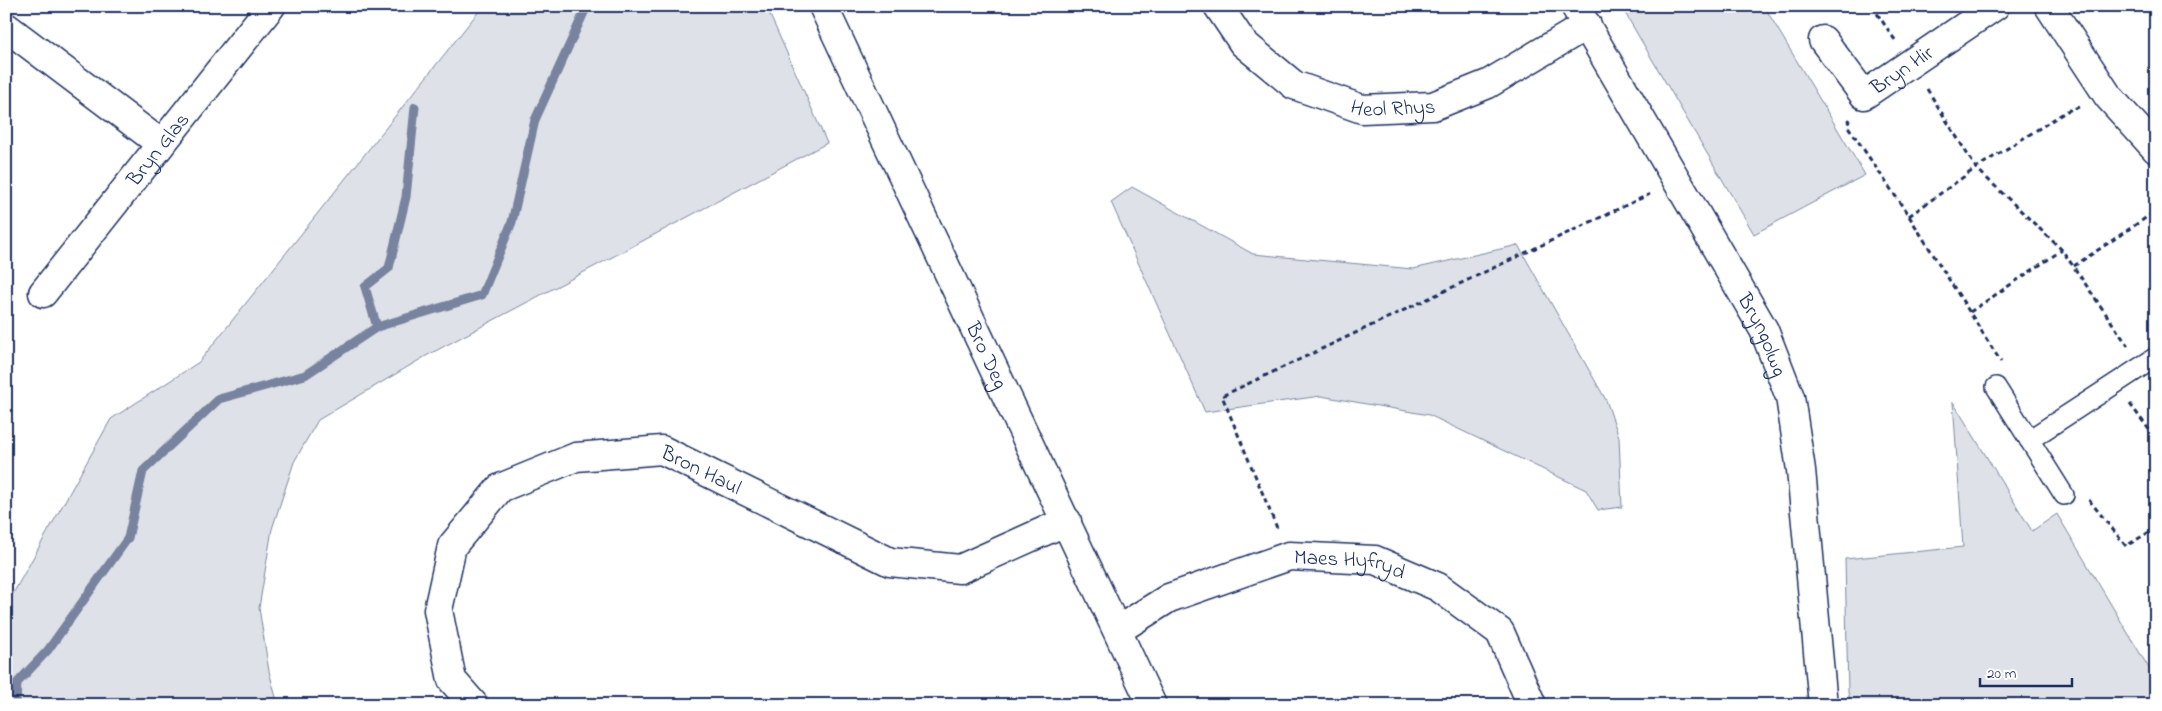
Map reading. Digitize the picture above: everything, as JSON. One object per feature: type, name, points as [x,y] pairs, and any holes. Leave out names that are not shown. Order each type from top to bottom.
[{"type":"street","name":"Bryn Glas","points":[[43,293],[160,143],[272,6]]},
{"type":"street","name":"Bro Deg","points":[[823,6],[1152,705]]},
{"type":"street","name":"Heol Rhys","points":[[1218,6],[1243,43],[1294,85],[1362,109],[1433,106],[1488,84],[1580,16]]},
{"type":"street","name":"Bryn Hir","points":[[1822,40],[1864,95],[1995,6]]},
{"type":"street","points":[[2049,6],[2108,96],[2156,149]]},
{"type":"street","name":"Bryngolwg","points":[[1580,16],[1764,330],[1790,396],[1801,470],[1824,705]]},
{"type":"street","points":[[6,26],[160,143]]},
{"type":"street","name":"Bron Haul","points":[[474,705],[452,680],[438,610],[452,546],[500,488],[576,456],[662,450],[890,562],[960,569],[1067,521]]},
{"type":"street","name":"Maes Hyfryd","points":[[1118,630],[1169,598],[1289,556],[1375,560],[1438,587],[1500,632],[1532,705]]},
{"type":"lane","points":[[2029,440],[2148,361]]},
{"type":"lane","points":[[1996,387],[2064,495]]},
{"type":"path","points":[[1872,6],[1976,168],[2062,250],[2148,361]]},
{"type":"path","points":[[1864,95],[1847,125],[1909,216],[2009,375],[1996,387]]},
{"type":"path","points":[[1909,216],[1976,168],[2067,111],[2108,96]]},
{"type":"path","points":[[1289,556],[1222,396],[1678,181]]},
{"type":"path","points":[[2074,266],[2156,211]]},
{"type":"path","points":[[1970,312],[2062,250]]},
{"type":"path","points":[[2116,383],[2156,439]]},
{"type":"path","points":[[2064,495],[2082,491],[2126,546],[2156,528]]},
{"type":"shaded area","points":[[483,6],[766,6],[827,143],[426,356],[318,420],[294,462],[272,529],[259,608],[269,671],[278,705],[6,705],[6,606],[111,419],[199,362]]},
{"type":"shaded area","points":[[1621,6],[1764,6],[1865,175],[1754,234]]},
{"type":"shaded area","points":[[1132,187],[1253,254],[1413,269],[1518,245],[1606,400],[1619,437],[1622,507],[1598,510],[1586,490],[1429,415],[1321,396],[1205,412],[1111,202]]},
{"type":"shaded area","points":[[1953,402],[2032,531],[2057,514],[2156,680],[2156,705],[1851,705],[1848,692],[1845,559],[1963,547]]},
{"type":"waterway","points":[[16,705],[17,683],[48,650],[128,538],[143,471],[219,399],[305,375],[377,327],[482,295],[512,222],[535,120],[587,6]]},
{"type":"waterway","points":[[377,327],[365,287],[389,268],[406,197],[415,107]]}]
